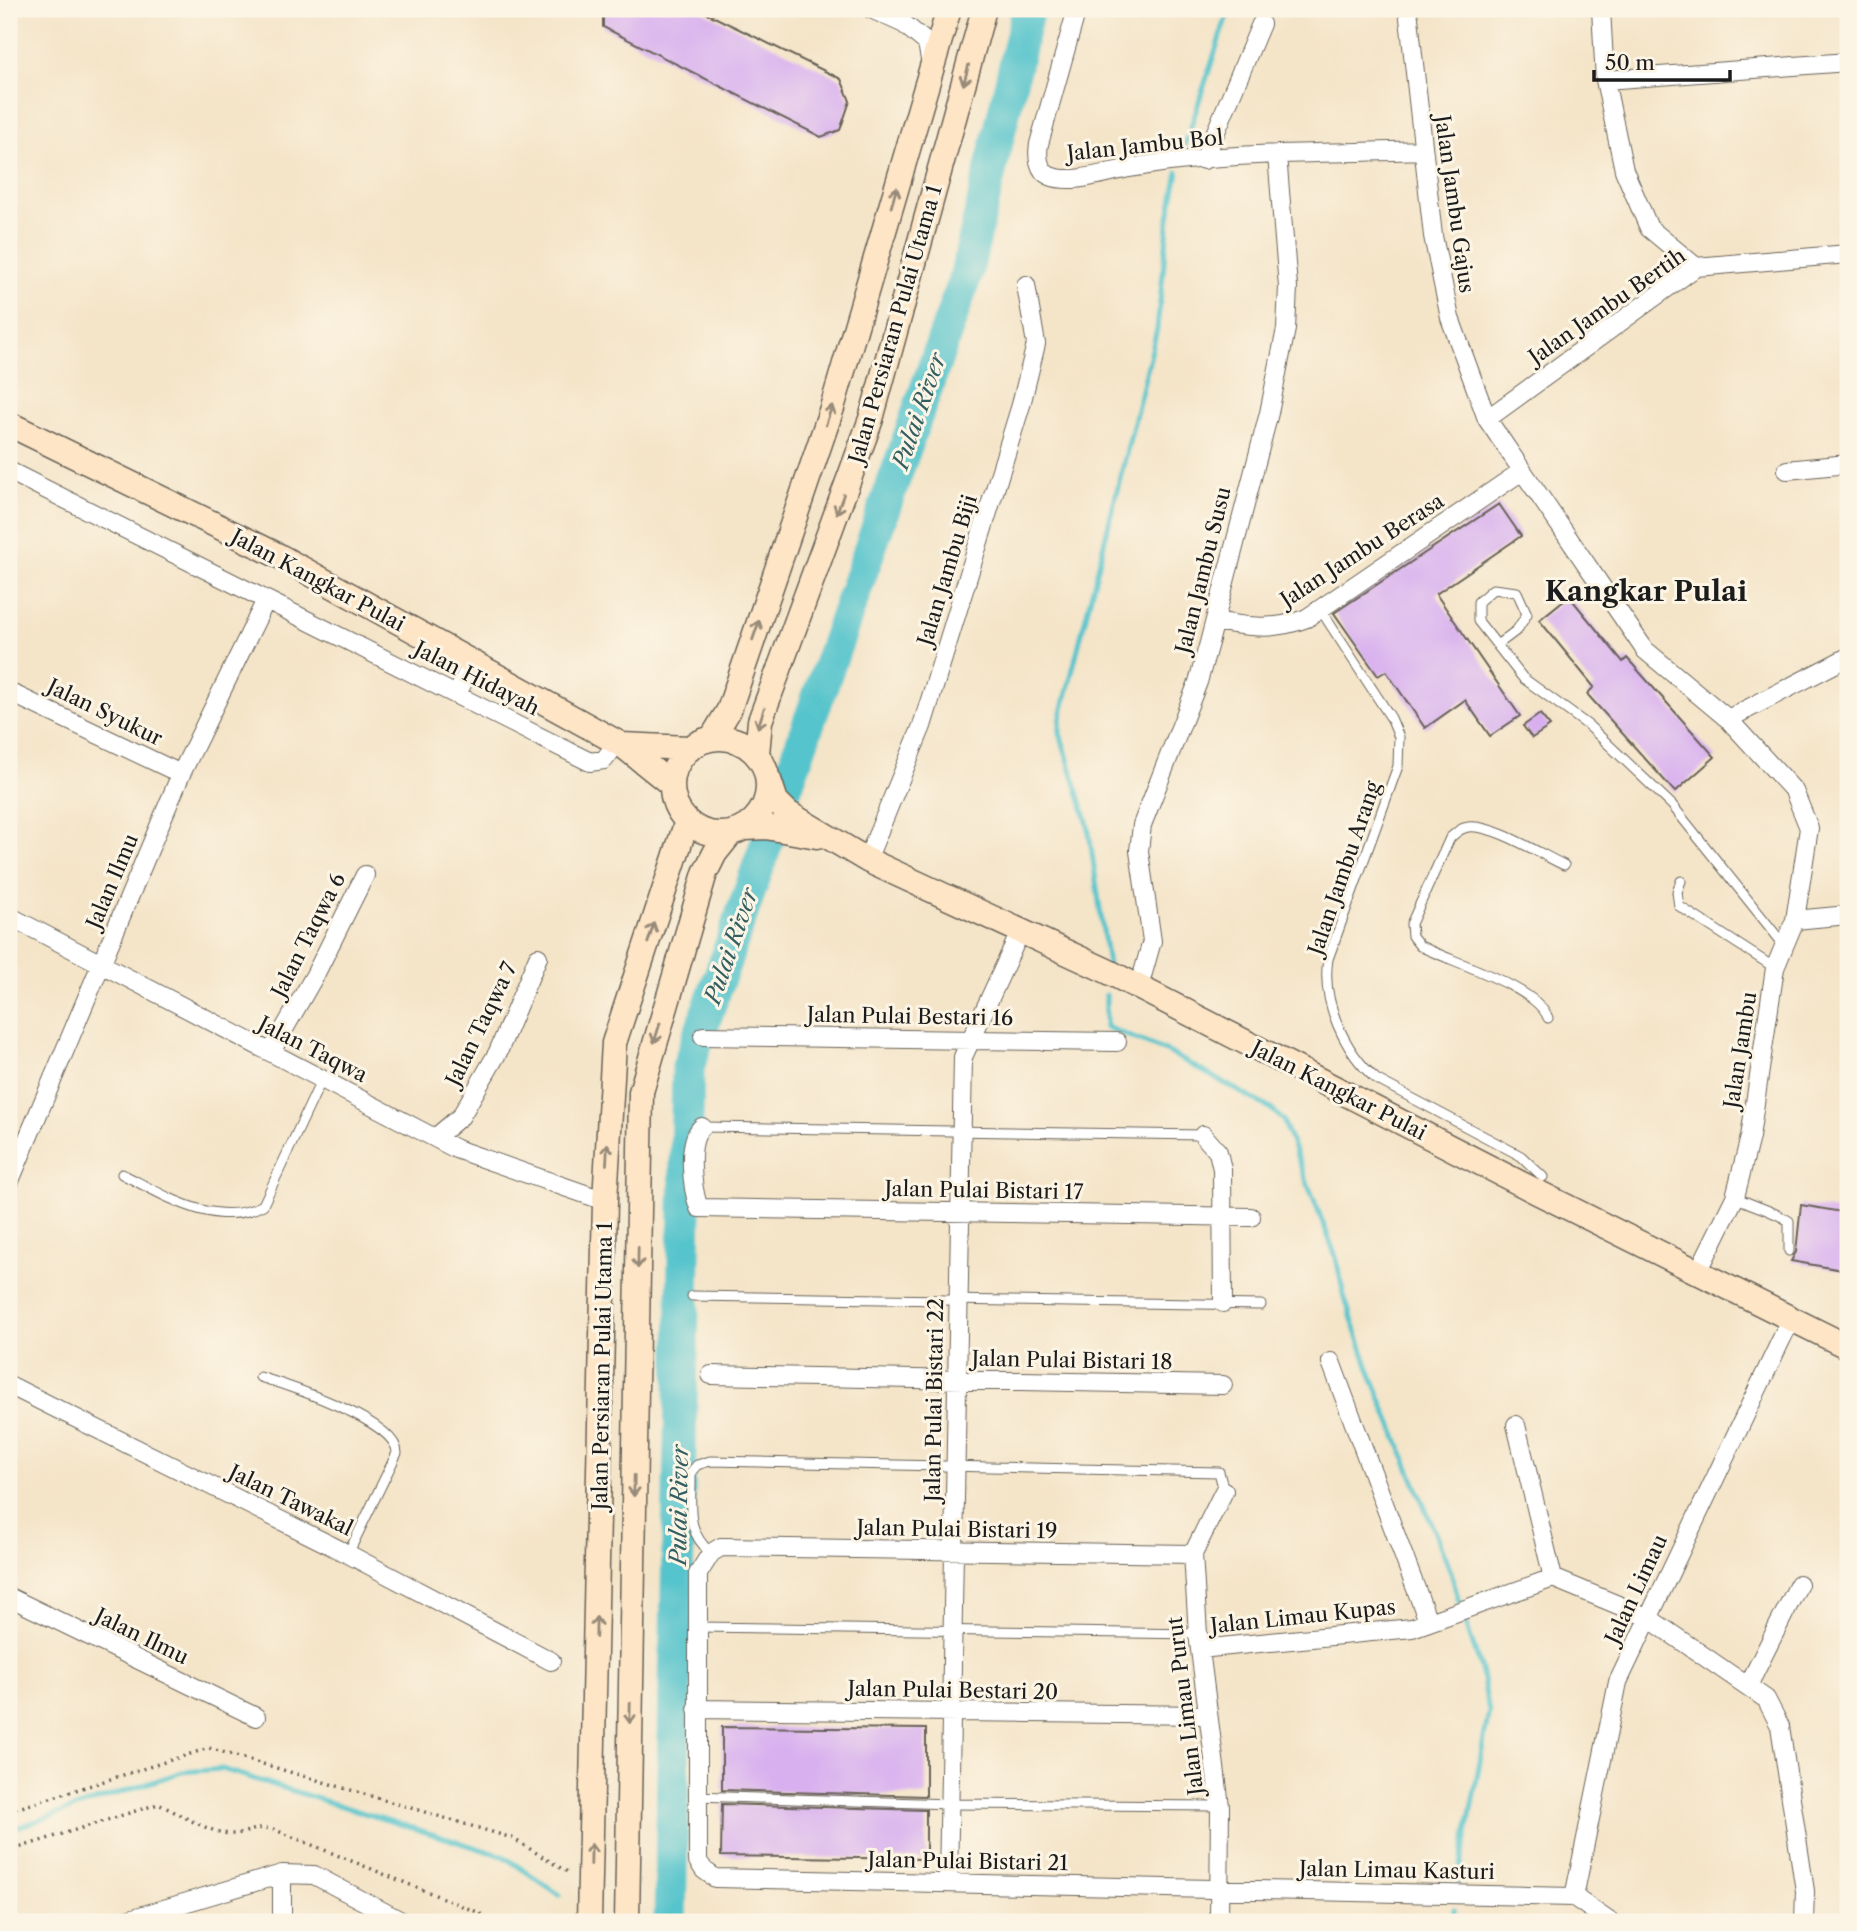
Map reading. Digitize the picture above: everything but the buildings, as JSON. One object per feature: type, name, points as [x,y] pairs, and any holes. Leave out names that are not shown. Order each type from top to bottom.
[{"type":"main road","name":"Jalan Persiaran Pulai Utama 1","points":[[712,738],[729,710],[832,408],[949,9]]},
{"type":"main road","name":"Jalan Persiaran Pulai Utama 1","points":[[757,754],[760,721],[872,419],[984,9]]},
{"type":"main road","name":"Jalan Kangkar Pulai","points":[[9,424],[279,556],[619,744],[672,785]]},
{"type":"main road","points":[[712,738],[737,740],[757,754],[765,816],[715,834],[700,830],[687,821],[673,798],[672,785],[676,766],[690,748],[712,738]]},
{"type":"main road","name":"Jalan Kangkar Pulai","points":[[619,744],[690,748]]},
{"type":"main road","name":"Jalan Persiaran Pulai Utama 1","points":[[627,1922],[642,1092],[705,873],[715,853],[765,816]]},
{"type":"main road","name":"Jalan Kangkar Pulai","points":[[765,816],[827,838],[867,860],[1139,987],[1848,1347]]},
{"type":"main road","name":"Jalan Persiaran Pulai Utama 1","points":[[589,1922],[605,1201],[614,1043],[687,821]]},
{"type":"street","points":[[871,9],[904,24],[927,43],[932,68]]},
{"type":"street","name":"Jalan Jambu Bol","points":[[1077,9],[1042,127],[1037,156],[1042,169],[1050,176],[1068,179],[1152,164],[1204,160],[1423,150]]},
{"type":"street","name":"Jalan Jambu Gajus","points":[[1409,9],[1433,236],[1450,318],[1487,419],[1646,650],[1728,719],[1794,790],[1809,828]]},
{"type":"street","points":[[1601,9],[1605,80],[1624,170],[1649,228],[1696,267]]},
{"type":"street","points":[[1204,160],[1261,24]]},
{"type":"street","points":[[1605,80],[1848,62]]},
{"type":"street","name":"Jalan Jambu Susu","points":[[1139,987],[1152,941],[1139,851],[1142,825],[1198,682],[1269,413],[1286,330],[1288,287],[1277,155]]},
{"type":"street","name":"Jalan Jambu Bertih","points":[[1487,419],[1696,267],[1848,254]]},
{"type":"street","name":"Jalan Jambu Biji","points":[[867,860],[922,726],[1021,405],[1036,344],[1026,285]]},
{"type":"street","points":[[1787,470],[1848,464]]},
{"type":"street","name":"Jalan Hidayah","points":[[9,471],[458,693],[590,762],[604,761],[619,744]]},
{"type":"street","name":"Jalan Jambu Berasa","points":[[1214,621],[1259,628],[1286,627],[1320,609],[1522,471]]},
{"type":"street","name":"Jalan Ilmu","points":[[9,1183],[15,1155],[101,965],[181,774],[266,600]]},
{"type":"street","points":[[1728,719],[1848,657]]},
{"type":"street","points":[[458,693],[471,664]]},
{"type":"street","name":"Jalan Syukur","points":[[9,691],[181,774]]},
{"type":"street","name":"Jalan Jambu","points":[[1698,1272],[1735,1197],[1750,1138],[1775,968],[1794,920],[1809,828]]},
{"type":"street","name":"Jalan Taqwa 6","points":[[271,1052],[315,975],[365,875]]},
{"type":"street","points":[[1794,920],[1848,915]]},
{"type":"street","name":"Jalan Taqwa","points":[[9,916],[456,1149],[605,1201]]},
{"type":"street","name":"Jalan Pulai Bistari 22","points":[[948,1883],[958,1299],[962,1213],[962,1057],[1021,930]]},
{"type":"street","name":"Jalan Taqwa 7","points":[[435,1138],[461,1116],[480,1084],[498,1052],[538,957]]},
{"type":"street","name":"Jalan Pulai Bestari 16","points":[[703,1036],[1117,1042]]},
{"type":"street","name":"Jalan Pulai Bistari 17","points":[[702,1126],[693,1139],[695,1197],[699,1208],[716,1211],[1251,1217]]},
{"type":"street","points":[[1203,1135],[1219,1152],[1225,1216],[1223,1303]]},
{"type":"street","name":"Jalan Limau","points":[[1574,1897],[1618,1682],[1791,1319]]},
{"type":"street","points":[[1331,1362],[1428,1621]]},
{"type":"street","name":"Jalan Pulai Bistari 18","points":[[711,1375],[1223,1385]]},
{"type":"street","name":"Jalan Tawakal","points":[[9,1385],[348,1554],[551,1661]]},
{"type":"street","points":[[1516,1424],[1553,1578],[1647,1617],[1766,1699],[1780,1726],[1805,1891],[1804,1922]]},
{"type":"street","name":"Jalan Limau Purut","points":[[1219,1922],[1220,1806],[1199,1642],[1193,1555],[1224,1491]]},
{"type":"street","points":[[696,1796],[698,1574],[716,1550]]},
{"type":"street","name":"Jalan Pulai Bistari 19","points":[[716,1550],[1193,1555]]},
{"type":"street","name":"Jalan Limau Kupas","points":[[1199,1642],[1412,1628],[1553,1578]]},
{"type":"street","points":[[1748,1686],[1799,1584]]},
{"type":"street","name":"Jalan Ilmu","points":[[9,1597],[256,1717]]},
{"type":"street","name":"Jalan Pulai Bestari 20","points":[[697,1709],[1208,1715]]},
{"type":"street","name":"Jalan Pulai Bistari 21","points":[[696,1796],[698,1861],[704,1870],[715,1878],[1220,1889]]},
{"type":"street","points":[[131,1921],[282,1874],[314,1875],[403,1922]]},
{"type":"street","points":[[282,1874],[282,1922]]},
{"type":"street","name":"Jalan Limau Kasturi","points":[[1220,1889],[1574,1897]]},
{"type":"street","points":[[1574,1897],[1610,1922]]},
{"type":"lane","points":[[1497,645],[1517,630],[1527,614],[1517,592],[1493,589],[1478,602],[1478,621],[1523,678],[1589,726],[1672,805],[1785,946]]},
{"type":"lane","name":"Jalan Jambu Arang","points":[[1320,609],[1391,718],[1399,737],[1398,766],[1328,959],[1328,996],[1342,1032],[1360,1065],[1376,1079],[1521,1156],[1543,1178]]},
{"type":"lane","points":[[1548,1018],[1540,1003],[1522,990],[1420,946],[1412,936],[1411,924],[1450,838],[1461,828],[1471,826],[1488,829],[1564,865]]},
{"type":"lane","points":[[1681,881],[1677,892],[1679,906],[1775,968]]},
{"type":"lane","points":[[122,1174],[204,1211],[233,1216],[250,1212],[263,1205],[322,1079]]},
{"type":"lane","points":[[702,1126],[1203,1135]]},
{"type":"lane","points":[[1735,1197],[1758,1208],[1774,1211],[1789,1221],[1789,1251]]},
{"type":"lane","points":[[692,1296],[1261,1305]]},
{"type":"lane","points":[[260,1377],[354,1413],[392,1436],[397,1443],[397,1453],[348,1554]]},
{"type":"lane","points":[[716,1550],[696,1540],[692,1527],[691,1472],[697,1465],[710,1461],[1219,1472],[1224,1491]]},
{"type":"lane","points":[[698,1627],[953,1632],[1199,1642]]},
{"type":"lane","points":[[696,1796],[950,1804],[1220,1806]]},
{"type":"path","points":[[9,1811],[209,1748],[512,1838],[590,1886]]},
{"type":"path","points":[[9,1864],[18,1848],[158,1804],[222,1832],[242,1833],[262,1827],[272,1829],[482,1914],[489,1922]]},
{"type":"waterway","name":"Pulai River","points":[[670,1922],[688,1067],[966,275],[1028,9]]},
{"type":"waterway","points":[[1183,151],[1229,9]]},
{"type":"waterway","points":[[1108,965],[1088,825],[1060,733],[1060,721],[1157,329],[1169,217],[1178,172]]},
{"type":"waterway","points":[[1106,995],[1106,1027],[1168,1052],[1271,1109],[1283,1120],[1336,1257],[1344,1296],[1372,1377],[1451,1572],[1459,1602]]},
{"type":"waterway","points":[[1458,1882],[1489,1711],[1481,1669],[1466,1624]]},
{"type":"waterway","points":[[9,1830],[182,1772],[222,1769],[503,1856],[560,1895]]},
{"type":"waterway","points":[[1453,1922],[1454,1910]]},
{"type":"district","name":"Kangkar Pulai","points":[[1646,591]]}]
